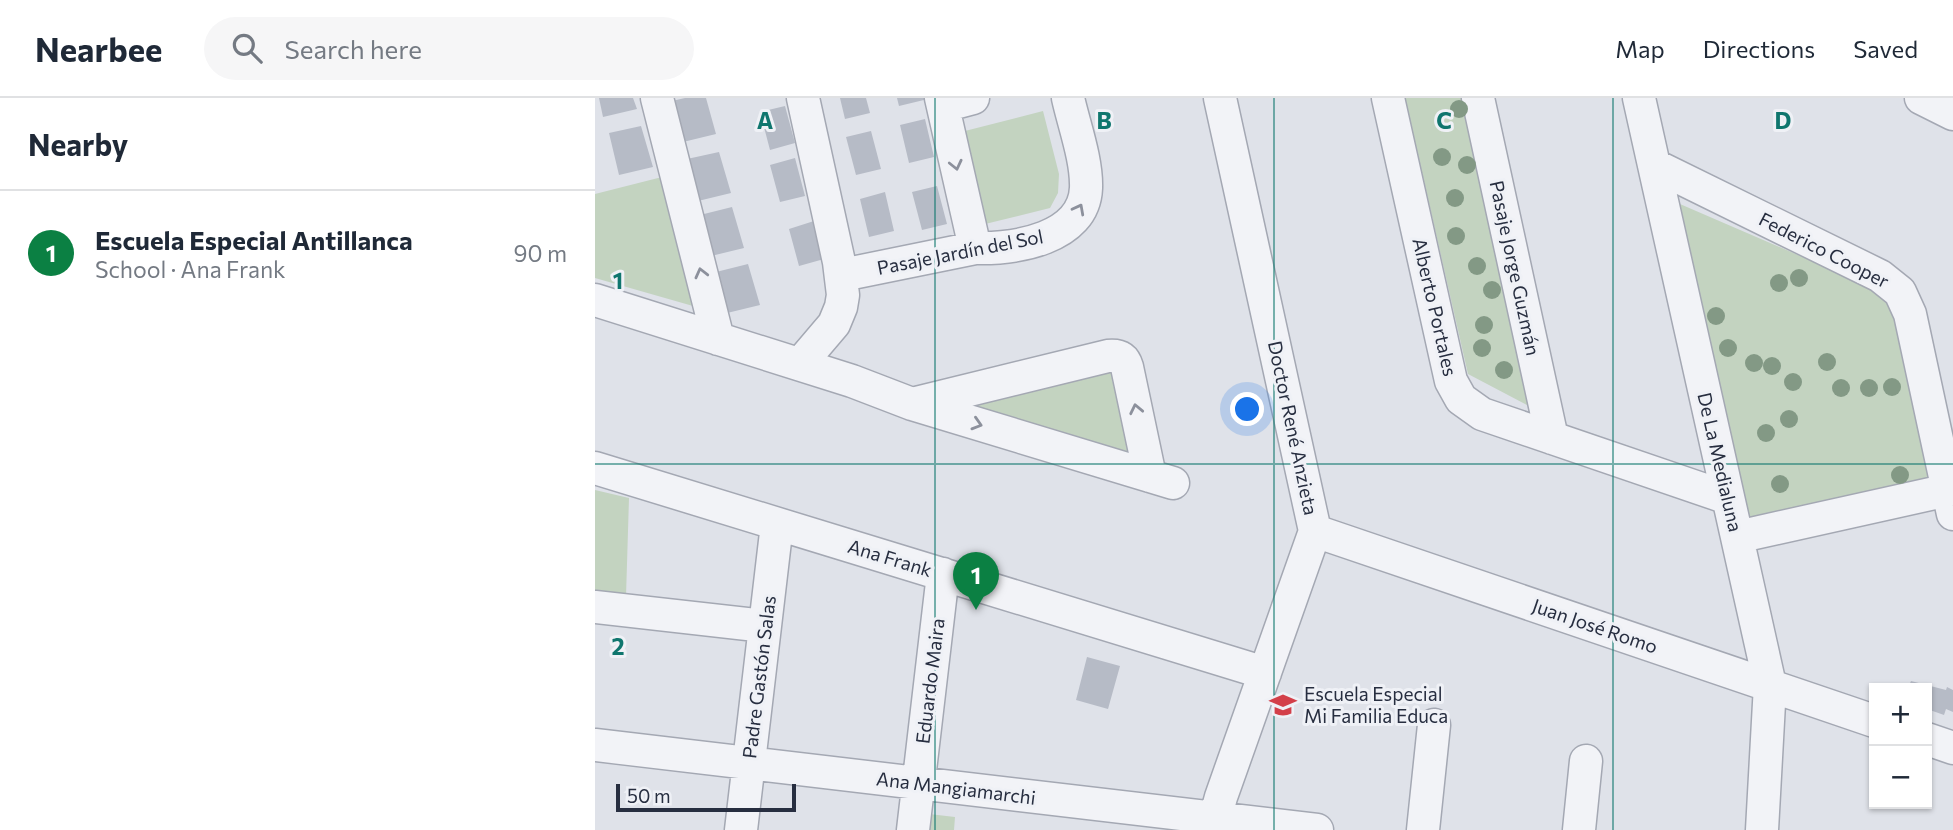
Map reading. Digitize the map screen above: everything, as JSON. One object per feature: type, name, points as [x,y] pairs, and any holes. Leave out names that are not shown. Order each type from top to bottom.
[{"type":"street","points":[[657,98],[718,339]]},
{"type":"street","points":[[800,364],[837,318],[843,295],[842,275],[803,98]]},
{"type":"street","points":[[973,98],[942,102],[975,248]]},
{"type":"street","name":"Pasaje Jardín del Sol","points":[[842,275],[975,248],[994,248],[1055,233],[1065,227],[1080,210],[1086,190],[1086,179],[1068,98]]},
{"type":"street","name":"Doctor René Anzieta","points":[[1213,824],[1315,531],[1220,98]]},
{"type":"street","name":"Alberto Portales","points":[[1388,98],[1455,390],[1471,408],[1482,414],[1728,498]]},
{"type":"street","name":"Pasaje Jorge Guzmán","points":[[1478,98],[1552,438]]},
{"type":"street","name":"De La Medialuna","points":[[1639,98],[1770,685],[1762,830]]},
{"type":"street","points":[[1920,98],[1953,114]]},
{"type":"street","name":"Federico Cooper","points":[[1654,165],[1880,276],[1900,292],[1910,314],[1950,502]]},
{"type":"street","points":[[595,300],[852,381],[912,404],[1161,480],[1127,367],[1117,356],[912,404]]},
{"type":"street","name":"Ana Frank","points":[[595,468],[1265,673]]},
{"type":"street","points":[[1737,537],[1950,502]]},
{"type":"street","name":"Padre Gastón Salas","points":[[741,830],[777,524]]},
{"type":"street","name":"Juan José Romo","points":[[1315,531],[1869,719]]},
{"type":"street","name":"Eduardo Maira","points":[[913,830],[943,574]]},
{"type":"street","points":[[595,607],[765,626]]},
{"type":"street","points":[[1423,830],[1434,725]]},
{"type":"street","points":[[1932,741],[1953,748]]},
{"type":"street","name":"Ana Mangiamarchi","points":[[595,745],[919,783],[1213,824],[1317,830]]},
{"type":"street","points":[[1579,830],[1586,761]]},
{"type":"green space","points":[[1405,98],[1462,98],[1529,406],[1468,374]]},
{"type":"green space","points":[[1043,111],[1059,174],[1058,193],[1050,208],[981,225],[957,133]]},
{"type":"green space","points":[[662,177],[693,306],[595,278],[595,194]]},
{"type":"green space","points":[[1673,201],[1886,293],[1900,318],[1935,484],[1744,527]]},
{"type":"green space","points":[[1110,369],[1129,458],[956,403]]},
{"type":"green space","points":[[595,490],[629,498],[626,597],[595,591]]},
{"type":"green space","points":[[929,814],[955,817],[954,830],[928,830]]},
{"type":"building","points":[[599,98],[633,98],[637,109],[603,117]]},
{"type":"building","points":[[706,98],[716,134],[683,142],[672,101]]},
{"type":"building","points":[[840,98],[866,98],[870,113],[845,119]]},
{"type":"building","points":[[897,98],[928,98],[928,99],[899,106]]},
{"type":"building","points":[[785,106],[795,143],[770,150],[760,112]]},
{"type":"building","points":[[925,119],[934,157],[909,163],[900,125]]},
{"type":"building","points":[[641,126],[653,167],[619,175],[609,133]]},
{"type":"building","points":[[871,131],[881,169],[856,175],[846,137]]},
{"type":"building","points":[[719,152],[731,193],[698,201],[687,159]]},
{"type":"building","points":[[795,158],[805,196],[780,202],[770,165]]},
{"type":"building","points":[[937,186],[947,224],[922,230],[912,192]]},
{"type":"building","points":[[885,192],[894,231],[869,237],[860,199]]},
{"type":"building","points":[[732,207],[744,248],[711,256],[700,215]]},
{"type":"building","points":[[814,221],[824,259],[799,266],[789,229]]},
{"type":"building","points":[[748,264],[760,305],[727,313],[716,272]]},
{"type":"building","points":[[1087,657],[1120,666],[1108,709],[1076,700]]},
{"type":"building","points":[[1932,686],[1953,690],[1953,712],[1946,709],[1944,715],[1932,711]]},
{"type":"place","name":"Escuela Especial Antillanca","points":[[976,610]]},
{"type":"place","name":"Escuela Especial Mi Familia Educa","points":[[1283,705]]}]
